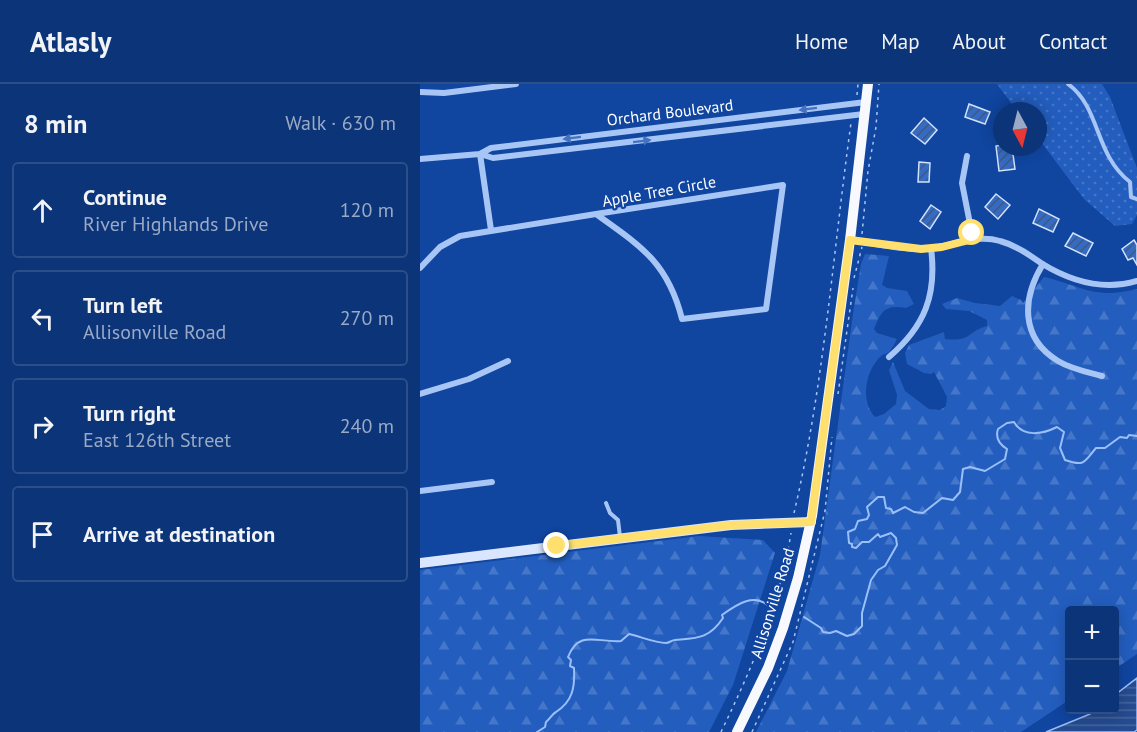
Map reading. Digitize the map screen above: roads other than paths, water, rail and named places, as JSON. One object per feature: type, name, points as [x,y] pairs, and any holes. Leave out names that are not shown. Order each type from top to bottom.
[{"type":"main road","name":"Allisonville Road","points":[[737,732],[768,668],[783,628],[798,579],[811,522],[850,240],[859,114],[868,84]]},
{"type":"main road","points":[[420,562],[731,525],[811,522]]},
{"type":"street","points":[[420,92],[444,93],[514,84]]},
{"type":"street","name":"Orchard Boulevard","points":[[480,154],[491,148],[861,102]]},
{"type":"street","name":"Orchard Boulevard","points":[[420,159],[480,154],[493,158],[859,114]]},
{"type":"street","points":[[480,154],[491,230]]},
{"type":"street","points":[[967,156],[962,183],[973,239]]},
{"type":"street","name":"Apple Tree Circle","points":[[783,185],[766,309],[682,319],[674,292],[655,261],[634,241],[596,214],[783,185]]},
{"type":"street","points":[[420,268],[434,252],[450,241],[466,235],[596,214]]},
{"type":"street","points":[[850,240],[912,249],[931,248],[973,239],[999,240],[1070,279],[1105,286],[1137,281]]},
{"type":"street","points":[[889,357],[914,332],[926,308],[933,274],[931,248]]},
{"type":"street","points":[[1043,264],[1032,283],[1028,298],[1028,316],[1034,335],[1050,356],[1059,362],[1102,376]]},
{"type":"street","points":[[420,394],[469,379],[508,361]]},
{"type":"street","points":[[420,491],[492,482]]},
{"type":"lane","points":[[1068,84],[1084,100],[1108,159],[1130,182],[1131,197],[1137,199]]},
{"type":"lane","points":[[606,503],[610,513],[618,520],[620,538]]},
{"type":"waterway","points":[[804,617],[821,628],[823,632],[836,631],[847,636],[854,634],[862,626],[862,613],[871,580],[878,570],[885,566],[897,545],[896,538],[891,533],[880,537],[878,534],[869,542],[862,542],[856,548],[852,547],[849,543],[848,532],[855,529],[858,521],[867,519],[869,515],[867,507],[878,497],[884,497],[886,508],[891,509],[893,513],[905,507],[914,512],[923,513],[942,498],[953,500],[960,492],[963,469],[970,467],[985,471],[1005,459],[1007,449],[1000,443],[997,435],[998,429],[1007,423],[1014,422],[1023,431],[1034,433],[1057,427],[1064,432],[1060,448],[1065,460],[1077,463],[1084,462],[1096,448],[1105,448],[1120,437],[1137,436]]},
{"type":"waterway","points":[[537,732],[545,727],[546,722],[562,708],[572,693],[574,668],[570,666],[571,660],[568,657],[572,648],[583,640],[621,641],[629,634],[666,643],[696,638],[713,630],[723,618],[722,615],[746,601],[759,601],[771,608]]}]
